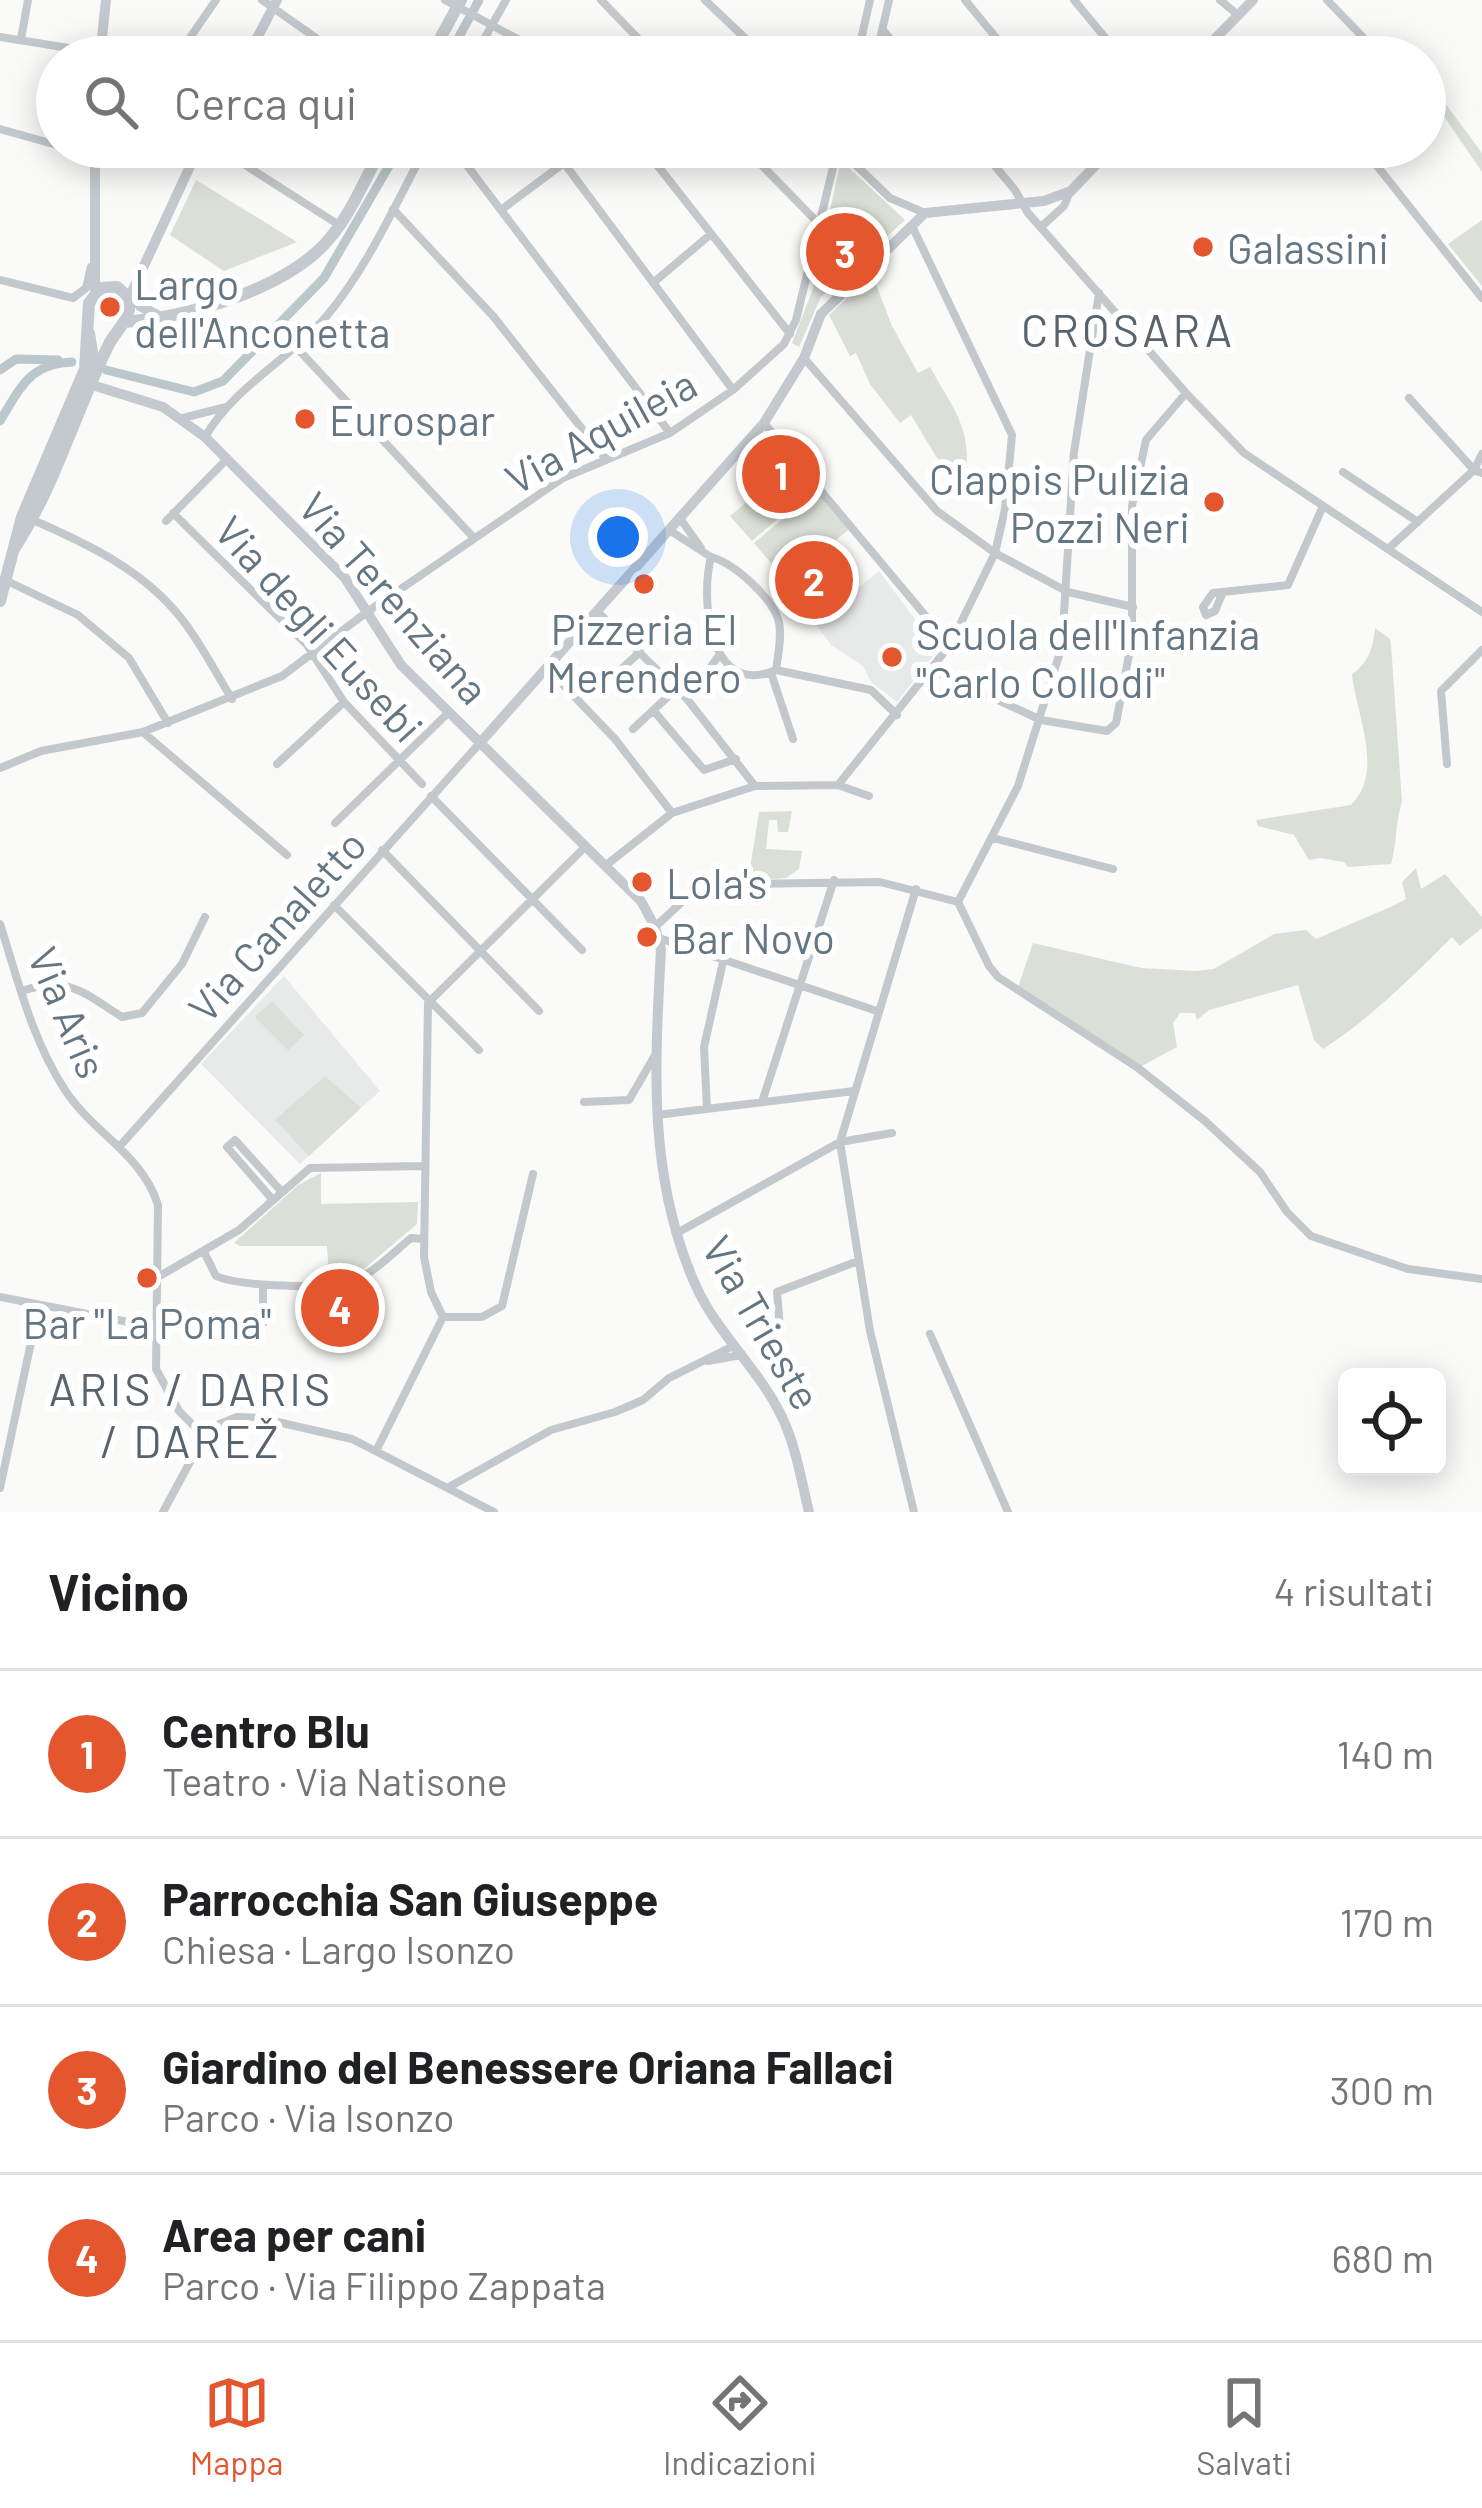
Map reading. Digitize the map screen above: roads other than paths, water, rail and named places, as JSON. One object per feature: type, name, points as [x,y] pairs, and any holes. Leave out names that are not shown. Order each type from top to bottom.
[{"type":"main road","points":[[441,36],[457,5]]},
{"type":"main road","points":[[91,301],[100,325],[121,324],[260,287],[305,263],[340,225],[371,168]]},
{"type":"main road","points":[[91,301],[114,286],[139,313],[159,316]]},
{"type":"main road","points":[[0,601],[3,575],[22,517],[85,369],[91,301]]},
{"type":"main road","points":[[14,549],[33,520],[130,301]]},
{"type":"main road","points":[[106,350],[126,332],[159,316]]},
{"type":"street","points":[[21,39],[28,0]]},
{"type":"street","points":[[102,36],[106,0]]},
{"type":"street","points":[[191,36],[216,0]]},
{"type":"street","points":[[486,36],[506,0]]},
{"type":"street","points":[[601,0],[636,36]]},
{"type":"street","points":[[705,0],[744,36]]},
{"type":"street","points":[[862,36],[870,0]]},
{"type":"street","points":[[880,36],[889,0]]},
{"type":"street","points":[[965,0],[995,36]]},
{"type":"street","points":[[1074,0],[1104,36]]},
{"type":"street","points":[[1220,0],[1238,16]]},
{"type":"street","points":[[1221,36],[1252,0]]},
{"type":"street","points":[[1327,0],[1362,36]]},
{"type":"street","points":[[256,36],[271,3],[315,36]]},
{"type":"street","points":[[457,5],[510,36]]},
{"type":"street","points":[[882,29],[888,36]]},
{"type":"street","points":[[0,37],[36,42]]},
{"type":"street","points":[[0,128],[36,139]]},
{"type":"street","points":[[0,280],[91,301],[95,168]]},
{"type":"street","points":[[130,301],[189,168]]},
{"type":"street","points":[[250,168],[340,225]]},
{"type":"street","points":[[205,437],[233,403],[325,318],[415,168]]},
{"type":"street","points":[[469,168],[670,433]]},
{"type":"street","points":[[501,210],[559,168]]},
{"type":"street","points":[[567,168],[734,390]]},
{"type":"street","points":[[660,168],[790,334]]},
{"type":"street","points":[[764,168],[821,226]]},
{"type":"street","name":"Via Aquileia","points":[[0,768],[41,751],[143,732],[282,676],[563,478],[670,433],[734,390],[790,334],[833,168]]},
{"type":"street","points":[[861,168],[890,198],[925,212],[1044,201],[1071,191]]},
{"type":"street","points":[[996,168],[1041,227],[1244,453],[1482,612]]},
{"type":"street","points":[[1041,227],[1093,168]]},
{"type":"street","points":[[1379,168],[1482,298]]},
{"type":"street","points":[[393,209],[493,316],[605,458]]},
{"type":"street","points":[[479,744],[764,423],[803,358],[821,314],[925,212]]},
{"type":"street","points":[[838,784],[950,645],[995,553],[1005,509],[1012,435],[913,228]]},
{"type":"street","points":[[653,283],[711,234]]},
{"type":"street","points":[[73,298],[86,288],[92,260]]},
{"type":"street","points":[[876,260],[883,273]]},
{"type":"street","points":[[136,280],[140,306],[159,316]]},
{"type":"street","points":[[958,902],[1018,786],[1061,646],[1074,452],[1099,293]]},
{"type":"street","points":[[89,333],[92,387]]},
{"type":"street","points":[[295,346],[474,538]]},
{"type":"street","points":[[803,358],[937,511],[995,553],[1068,592],[1133,607]]},
{"type":"street","name":"Via Terenziana","points":[[92,387],[163,407],[205,437],[345,578],[401,665],[641,901],[658,938]]},
{"type":"street","points":[[932,670],[1041,720],[1107,731],[1116,723],[1132,639],[1132,506],[1146,440],[1186,393]]},
{"type":"street","points":[[1409,398],[1478,472]]},
{"type":"street","points":[[183,418],[200,417],[233,403]]},
{"type":"street","points":[[764,423],[950,645]]},
{"type":"street","points":[[1388,549],[1478,472],[1482,454]]},
{"type":"street","name":"Via degli Eusebi","points":[[227,459],[170,517],[313,653],[344,702],[422,784]]},
{"type":"street","points":[[1343,472],[1418,522]]},
{"type":"street","points":[[1223,592],[1288,585],[1324,506]]},
{"type":"street","points":[[679,517],[701,549]]},
{"type":"street","points":[[33,520],[101,550],[152,589],[181,618],[232,699]]},
{"type":"street","points":[[668,530],[728,566],[775,612],[780,625],[774,672],[793,739]]},
{"type":"street","points":[[711,557],[705,596],[708,626],[720,654],[734,668],[871,690],[897,715]]},
{"type":"street","points":[[3,575],[78,615],[129,658],[168,723]]},
{"type":"street","points":[[597,610],[687,699],[755,786]]},
{"type":"street","points":[[1447,764],[1442,691],[1482,650]]},
{"type":"street","points":[[604,685],[640,652]]},
{"type":"street","points":[[687,699],[720,654]]},
{"type":"street","points":[[547,668],[615,740],[672,813]]},
{"type":"street","points":[[633,728],[676,688]]},
{"type":"street","points":[[277,764],[344,702]]},
{"type":"street","points":[[653,710],[704,770],[737,759]]},
{"type":"street","points":[[335,823],[448,712]]},
{"type":"street","points":[[143,732],[287,855]]},
{"type":"street","name":"Via Canaletto","points":[[119,1147],[479,744]]},
{"type":"street","points":[[605,866],[672,813],[755,786],[838,784],[869,796]]},
{"type":"street","points":[[431,796],[583,950]]},
{"type":"street","points":[[992,838],[1113,868]]},
{"type":"street","points":[[377,1449],[442,1317],[426,1274],[424,1239],[428,1003],[585,847]]},
{"type":"street","points":[[382,850],[539,1011]]},
{"type":"street","points":[[877,1011],[658,938],[684,900],[701,892],[748,884],[834,880],[916,889],[958,902],[998,977],[1138,1068],[1205,1121],[1260,1172],[1298,1227],[1311,1236],[1408,1269],[1482,1279]]},
{"type":"street","points":[[762,1102],[834,880]]},
{"type":"street","points":[[914,1512],[870,1331],[840,1142],[916,889]]},
{"type":"street","points":[[334,905],[479,1050]]},
{"type":"street","points":[[22,991],[52,982],[67,984],[122,1018],[132,1018],[142,1013],[182,964],[205,917]]},
{"type":"street","name":"Via Aris","points":[[0,924],[34,1028],[67,1094],[142,1169],[158,1205],[156,1369],[179,1411],[204,1436]]},
{"type":"street","name":"Via Trieste","points":[[658,938],[657,1115],[663,1186],[675,1234],[702,1299],[779,1410],[809,1512]]},
{"type":"street","points":[[707,1109],[704,1048],[723,962]]},
{"type":"street","points":[[584,1102],[629,1100],[656,1054]]},
{"type":"street","points":[[657,1115],[854,1091]]},
{"type":"street","points":[[675,1234],[840,1142],[892,1133]]},
{"type":"street","points":[[272,1199],[227,1147],[236,1140],[281,1191]]},
{"type":"street","points":[[157,1278],[238,1230],[310,1168],[424,1166]]},
{"type":"street","points":[[442,1317],[482,1317],[502,1306],[533,1174]]},
{"type":"street","points":[[204,1252],[216,1276],[238,1284],[354,1282],[411,1238],[424,1239]]},
{"type":"street","points":[[780,1329],[777,1292],[859,1261]]},
{"type":"street","points":[[263,1285],[263,1323]]},
{"type":"street","points":[[0,1297],[154,1328]]},
{"type":"street","points":[[0,1488],[39,1305]]},
{"type":"street","points":[[930,1334],[1008,1512]]},
{"type":"street","points":[[448,1488],[551,1430],[616,1412],[643,1400],[669,1378],[737,1350]]},
{"type":"street","points":[[163,1512],[204,1436],[237,1418],[260,1418],[352,1439],[494,1512]]},
{"type":"waterway","points":[[459,36],[479,0]]},
{"type":"waterway","points":[[106,370],[194,392],[223,381],[324,278],[388,168]]},
{"type":"waterway","points":[[0,370],[16,359],[58,360]]},
{"type":"waterway","points":[[0,421],[36,373],[72,362]]},
{"type":"place","name":"Galassini","points":[[1203,247]]},
{"type":"place","name":"Giardino del Benessere Oriana Fallaci","points":[[845,252]]},
{"type":"place","name":"Largo dell'Anconetta","points":[[110,307]]},
{"type":"place","name":"Eurospar","points":[[305,419]]},
{"type":"place","name":"Centro Blu","points":[[781,474]]},
{"type":"place","name":"Clappis Pulizia Pozzi Neri","points":[[1214,502]]},
{"type":"place","name":"Parrocchia San Giuseppe","points":[[814,580]]},
{"type":"place","name":"Pizzeria El Merendero","points":[[644,584]]},
{"type":"place","name":"Scuola dell'Infanzia \"Carlo Collodi\"","points":[[892,657]]},
{"type":"place","name":"Lola's","points":[[642,882]]},
{"type":"place","name":"Bar Novo","points":[[647,937]]},
{"type":"place","name":"Bar \"La Poma\"","points":[[147,1278]]},
{"type":"place","name":"Area per cani","points":[[340,1308]]},
{"type":"district","name":"CROSARA","points":[[1128,329]]},
{"type":"district","name":"ARIS / DARIS / DAREŽ","points":[[191,1414]]}]
